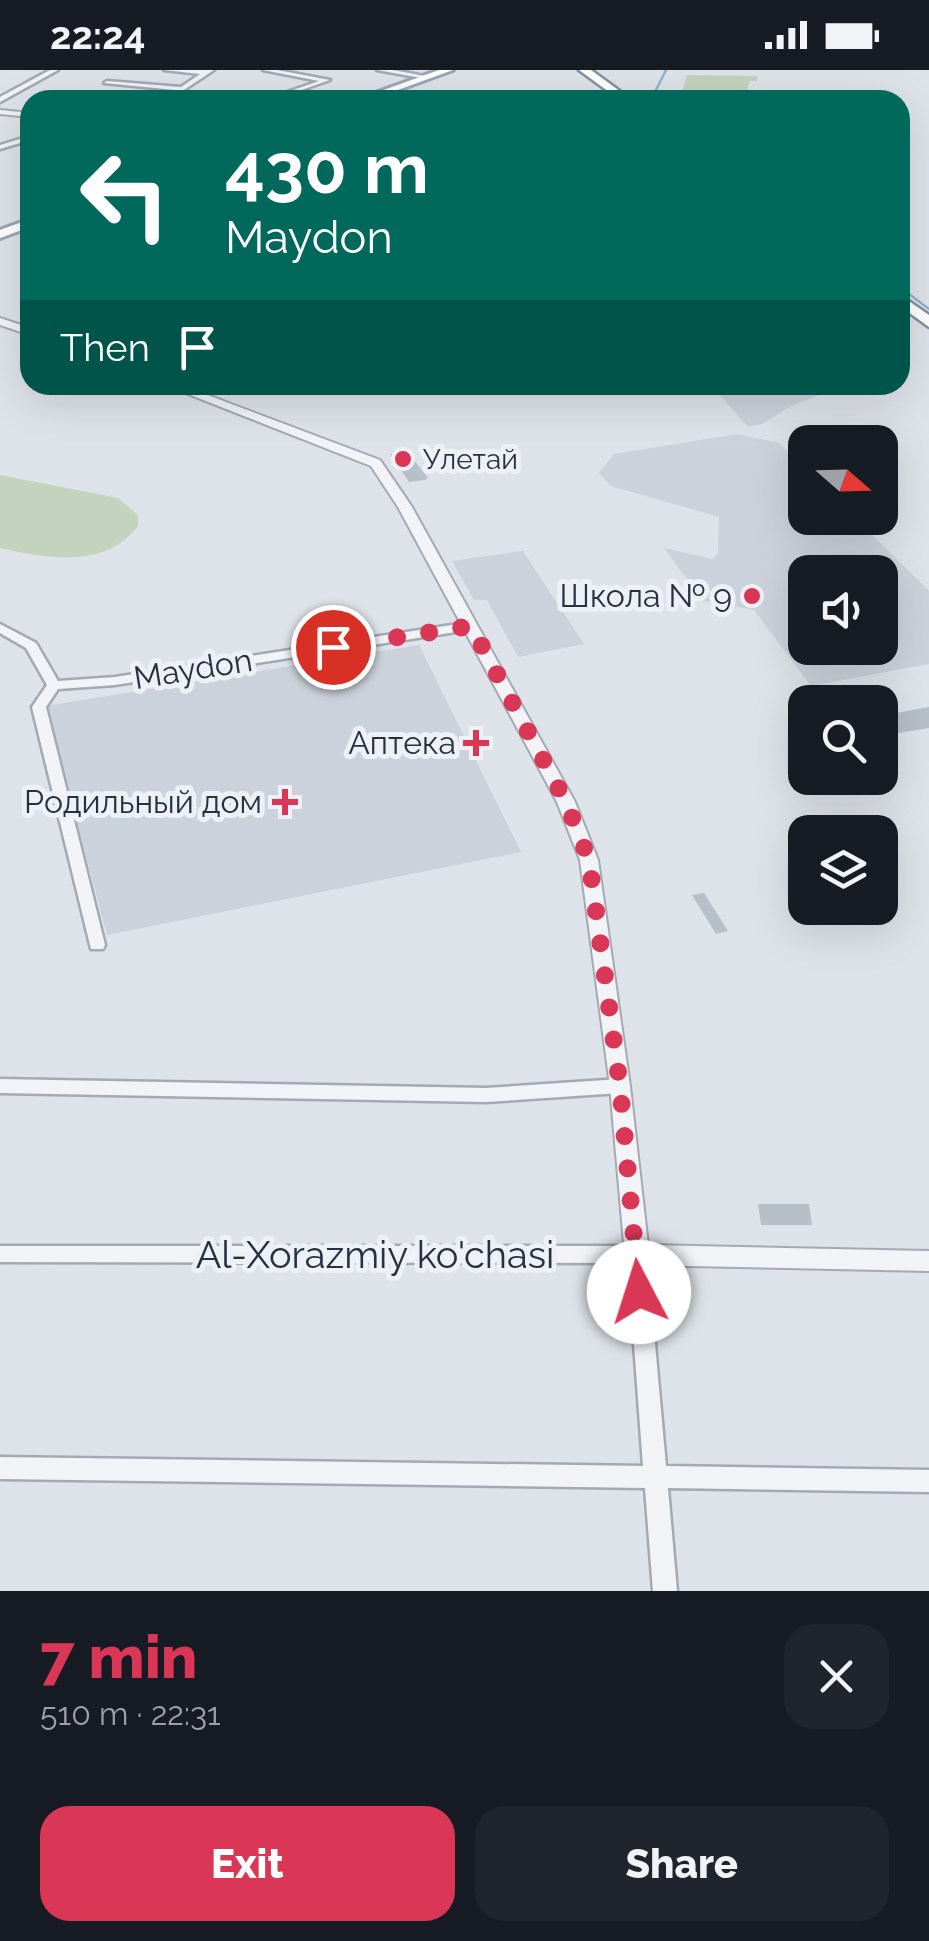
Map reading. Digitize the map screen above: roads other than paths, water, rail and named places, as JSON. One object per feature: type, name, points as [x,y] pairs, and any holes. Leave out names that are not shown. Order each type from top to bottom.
[{"type":"highway","points":[[572,70],[600,90]]},
{"type":"highway","points":[[584,70],[613,90]]},
{"type":"main road","points":[[391,90],[453,72]]},
{"type":"main road","points":[[407,90],[453,72]]},
{"type":"street","points":[[0,100],[55,70]]},
{"type":"street","points":[[168,70],[209,72]]},
{"type":"street","points":[[266,70],[328,80],[298,90]]},
{"type":"street","points":[[380,70],[426,78]]},
{"type":"street","points":[[108,83],[182,89],[209,72]]},
{"type":"street","points":[[197,395],[376,463],[405,507],[566,802],[589,860],[620,1086],[666,1591]]},
{"type":"street","name":"Maydon","points":[[54,685],[115,681],[471,626]]},
{"type":"street","points":[[0,628],[31,646],[54,685],[39,707],[96,945]]},
{"type":"street","points":[[0,1086],[486,1095],[620,1086]]},
{"type":"street","name":"Al-Xorazmiy ko'chasi","points":[[0,1254],[929,1261]]},
{"type":"street","points":[[0,1468],[929,1480]]},
{"type":"waterway","points":[[656,90],[666,70]]},
{"type":"waterway","points":[[910,295],[929,309]]},
{"type":"place","name":"Улетай","points":[[403,459]]},
{"type":"place","name":"Школа № 9","points":[[752,596]]},
{"type":"place","name":"Аптека","points":[[476,743]]},
{"type":"place","name":"Родильный дом","points":[[285,802]]}]
